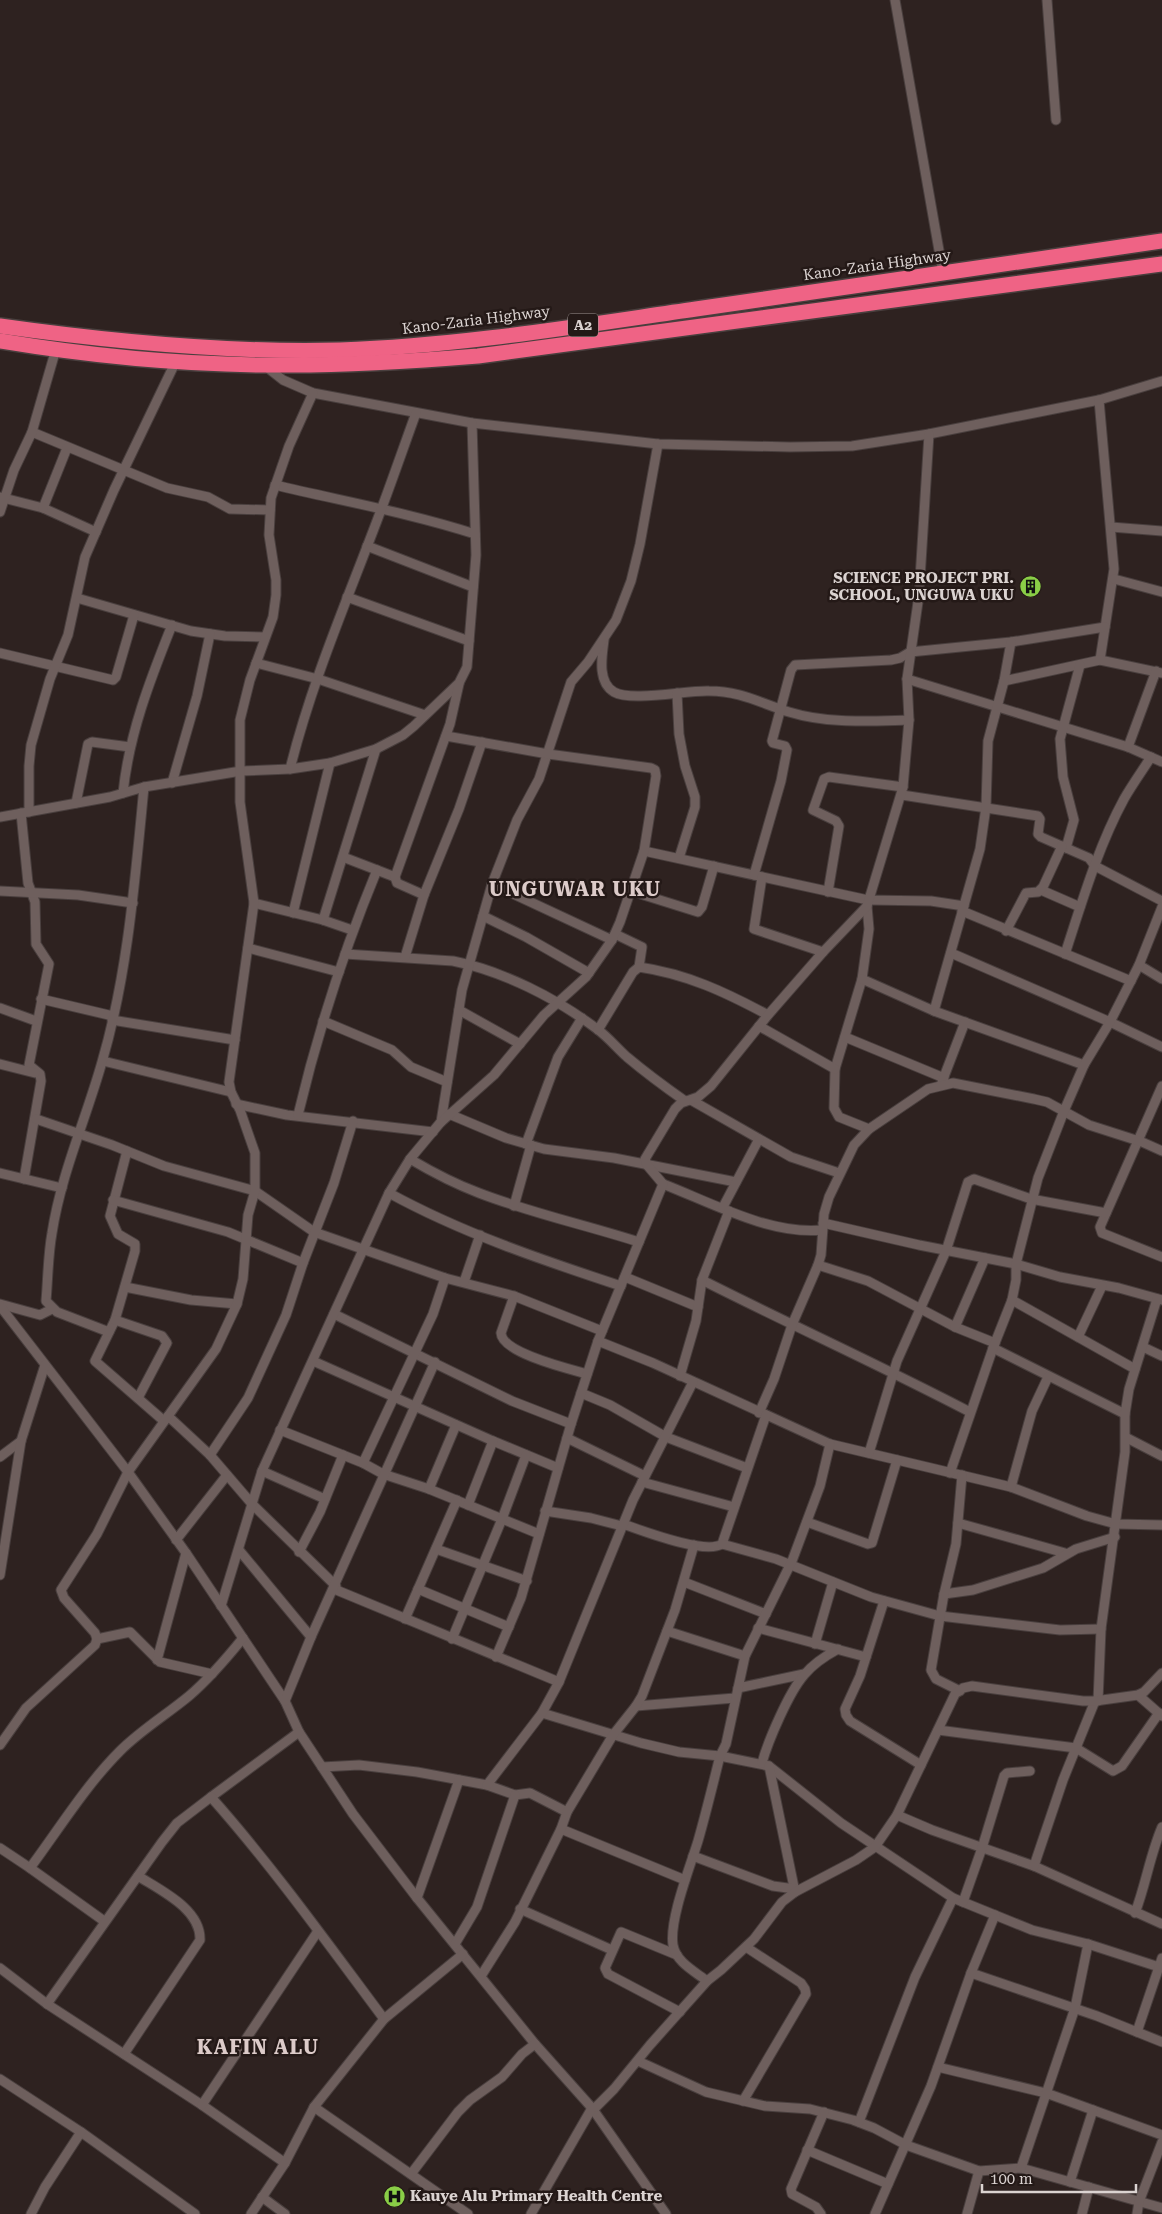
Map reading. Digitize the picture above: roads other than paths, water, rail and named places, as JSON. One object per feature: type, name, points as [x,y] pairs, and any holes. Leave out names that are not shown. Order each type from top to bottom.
[{"type":"highway","name":"Kano-Zaria Highway","points":[[0,326],[103,340],[216,349],[329,350],[444,344],[1162,241]]},
{"type":"highway","name":"A2","points":[[0,341],[105,356],[176,361],[264,365],[398,362],[478,356],[1162,264]]},
{"type":"street","points":[[895,0],[944,273]]},
{"type":"street","points":[[1047,0],[1056,120]]},
{"type":"street","points":[[0,512],[2,497],[32,432],[56,350]]},
{"type":"street","points":[[24,1179],[36,1119],[41,1081],[40,1074],[29,1065],[36,1021],[49,964],[36,947],[35,902],[28,883],[25,813],[31,745],[50,679],[68,634],[85,557],[176,361]]},
{"type":"street","points":[[264,365],[283,380],[313,393],[472,423],[658,444],[852,446],[929,434],[1099,400],[1162,381]]},
{"type":"street","points":[[0,1745],[26,1708],[95,1645],[97,1639],[95,1633],[64,1598],[61,1590],[97,1534],[128,1472],[216,1350],[237,1304],[243,1279],[245,1238],[254,1191],[255,1153],[230,1092],[229,1082],[254,903],[240,802],[240,720],[256,663],[273,618],[276,580],[269,535],[270,510],[275,485],[289,446],[313,393]]},
{"type":"street","points":[[1099,400],[1114,579],[1100,660]]},
{"type":"street","points":[[290,769],[301,723],[416,413]]},
{"type":"street","points":[[424,895],[397,883],[395,877],[446,736],[459,684],[467,667],[475,534],[472,423]]},
{"type":"street","points":[[32,432],[167,488],[208,497],[230,509],[270,510]]},
{"type":"street","points":[[869,1129],[839,1117],[836,1113],[834,1108],[835,1069],[862,978],[869,929],[868,903],[903,791],[909,720],[907,679],[919,595],[929,434]]},
{"type":"street","points":[[440,1122],[462,990],[492,884],[503,851],[539,779],[571,682],[588,662],[616,620],[631,581],[640,544],[658,444]]},
{"type":"street","points":[[43,508],[67,448]]},
{"type":"street","points":[[275,485],[381,511],[428,519],[475,534]]},
{"type":"street","points":[[2,497],[43,508],[96,532]]},
{"type":"street","points":[[1111,527],[1162,531]]},
{"type":"street","points":[[367,546],[473,587]]},
{"type":"street","points":[[1114,579],[1162,592]]},
{"type":"street","points":[[347,597],[469,641]]},
{"type":"street","points":[[77,598],[134,615],[210,634],[265,637]]},
{"type":"street","points":[[0,653],[115,679],[134,615]]},
{"type":"street","points":[[123,793],[130,747],[152,676],[172,625]]},
{"type":"street","points":[[823,952],[754,929],[758,876],[787,750],[785,746],[772,742],[791,670],[795,665],[891,660],[900,658],[910,652],[1011,642],[1105,627]]},
{"type":"street","points":[[172,783],[197,696],[210,634]]},
{"type":"street","points":[[604,638],[603,677],[608,687],[615,693],[640,696],[708,690],[737,693],[811,717],[844,722],[909,720]]},
{"type":"street","points":[[934,1011],[980,849],[986,807],[988,741],[1004,681],[1011,642]]},
{"type":"street","points":[[1004,681],[1100,660],[1159,672],[1128,747]]},
{"type":"street","points":[[256,663],[318,679],[425,715]]},
{"type":"street","points":[[1041,890],[1064,847],[1074,820],[1060,757],[1063,726],[1080,665]]},
{"type":"street","points":[[907,679],[1128,747],[1162,762]]},
{"type":"street","points":[[0,818],[144,787],[241,771],[290,769],[330,763],[376,749],[402,735],[459,684]]},
{"type":"street","points":[[677,693],[679,734],[683,758],[695,797],[695,807],[679,858]]},
{"type":"street","points":[[221,1606],[262,1471],[388,1193],[410,1159],[440,1122],[494,1075],[536,1024],[589,974],[613,937],[631,892],[644,851],[656,776],[655,770],[446,736]]},
{"type":"street","points":[[76,803],[88,744],[92,742],[130,747]]},
{"type":"street","points":[[404,956],[424,895],[459,810],[482,742]]},
{"type":"street","points":[[323,920],[376,749]]},
{"type":"street","points":[[1065,954],[1095,866],[1125,798],[1151,757]]},
{"type":"street","points":[[293,913],[330,763]]},
{"type":"street","points":[[828,892],[838,826],[836,821],[813,810],[824,779],[829,777],[1038,816],[1040,820],[1039,836],[1089,858],[1095,866],[1162,901]]},
{"type":"street","points":[[109,1332],[52,1309],[46,1301],[48,1263],[52,1232],[62,1188],[78,1132],[102,1061],[112,1018],[133,903],[144,787]]},
{"type":"street","points":[[644,851],[828,892],[868,903],[931,901],[963,909],[1006,931],[1131,981]]},
{"type":"street","points":[[343,857],[395,877]]},
{"type":"street","points":[[631,892],[698,912],[702,907],[714,866]]},
{"type":"street","points":[[298,1115],[323,1021],[352,930],[377,870]]},
{"type":"street","points":[[492,884],[613,937],[642,947],[638,967],[633,972],[598,1030]]},
{"type":"street","points":[[1006,931],[1026,894],[1041,890],[1080,907]]},
{"type":"street","points":[[0,891],[78,895],[133,903]]},
{"type":"street","points":[[254,903],[323,920],[352,930]]},
{"type":"street","points":[[868,903],[768,1015],[711,1086],[698,1097],[675,1109],[646,1154],[647,1165],[663,1184],[769,1226],[808,1232],[823,1226],[1016,1264],[1060,1277],[1159,1299],[1129,1389],[1126,1438],[1102,1629],[1097,1701],[1062,1780],[1034,1866]]},
{"type":"street","points":[[950,1473],[994,1345],[1012,1300],[1016,1280],[1016,1264],[1031,1199],[1064,1110],[1084,1065],[1110,1022],[1139,965],[1162,907]]},
{"type":"street","points":[[483,916],[526,937],[589,974]]},
{"type":"street","points":[[248,948],[339,972]]},
{"type":"street","points":[[951,953],[1110,1022],[1162,1047]]},
{"type":"street","points":[[345,954],[404,956],[470,964],[507,978],[558,1003],[582,1018],[648,1075],[688,1101],[791,1157],[839,1173]]},
{"type":"street","points":[[1139,965],[1162,979]]},
{"type":"street","points":[[638,967],[702,983],[721,990],[768,1015]]},
{"type":"street","points":[[862,978],[934,1011],[1084,1065]]},
{"type":"street","points":[[41,1000],[112,1018],[236,1040]]},
{"type":"street","points":[[458,1010],[520,1044]]},
{"type":"street","points":[[1,1011],[36,1021]]},
{"type":"street","points":[[514,1206],[528,1145],[558,1057],[582,1018]]},
{"type":"street","points":[[323,1021],[392,1050],[411,1067],[447,1082]]},
{"type":"street","points":[[545,1511],[623,1525],[656,1536],[694,1545],[716,1548],[722,1544],[748,1468],[762,1414],[792,1326],[821,1255],[823,1226],[829,1197],[839,1173],[854,1144],[869,1129],[905,1103],[942,1081],[966,1022]]},
{"type":"street","points":[[759,1026],[835,1069]]},
{"type":"street","points":[[845,1037],[942,1081],[1047,1102],[1089,1125],[1162,1150]]},
{"type":"street","points":[[102,1061],[230,1092]]},
{"type":"street","points":[[0,1064],[40,1074]]},
{"type":"street","points":[[1162,1086],[1100,1227],[1102,1233],[1162,1257]]},
{"type":"street","points":[[236,1104],[298,1115],[433,1132]]},
{"type":"street","points":[[449,1114],[528,1145],[544,1149],[614,1158],[736,1182]]},
{"type":"street","points":[[36,1119],[78,1132],[164,1166],[254,1191],[314,1232],[445,1278],[514,1296],[602,1330]]},
{"type":"street","points":[[210,1455],[248,1398],[286,1315],[314,1232],[334,1183],[353,1121]]},
{"type":"street","points":[[680,1376],[696,1321],[702,1280],[736,1182],[759,1139]]},
{"type":"street","points":[[127,1151],[110,1216],[118,1234],[136,1246],[115,1320],[95,1361],[210,1455],[252,1504],[335,1587],[452,1639],[559,1682]]},
{"type":"street","points":[[410,1159],[444,1178],[514,1206],[639,1242]]},
{"type":"street","points":[[0,1173],[62,1188]]},
{"type":"street","points":[[869,1453],[895,1372],[896,1361],[946,1251],[968,1182],[971,1179],[1031,1199],[1106,1213]]},
{"type":"street","points":[[496,1657],[526,1581],[571,1424],[598,1341],[663,1184]]},
{"type":"street","points":[[388,1193],[535,1258],[623,1282],[698,1307]]},
{"type":"street","points":[[114,1200],[245,1238],[303,1263]]},
{"type":"street","points":[[464,1282],[480,1235]]},
{"type":"street","points":[[954,1328],[985,1258]]},
{"type":"street","points":[[818,1264],[868,1281],[954,1328],[994,1345],[1048,1377],[1126,1414]]},
{"type":"street","points":[[363,1463],[393,1397],[416,1353],[433,1314],[445,1278]]},
{"type":"street","points":[[702,1280],[792,1326],[895,1372],[970,1412]]},
{"type":"street","points":[[1078,1337],[1102,1286]]},
{"type":"street","points":[[125,1287],[191,1300],[237,1304]]},
{"type":"street","points":[[514,1296],[501,1333],[501,1339],[530,1356],[587,1374]]},
{"type":"street","points":[[1012,1300],[1135,1369]]},
{"type":"street","points":[[0,1305],[40,1314],[52,1309]]},
{"type":"street","points":[[0,1305],[128,1472],[186,1553],[285,1701],[299,1732],[353,1814],[417,1898],[535,2044],[592,2108],[666,2214]]},
{"type":"street","points":[[334,1314],[512,1401],[571,1424]]},
{"type":"street","points":[[115,1320],[162,1336],[167,1343],[138,1398]]},
{"type":"street","points":[[598,1341],[830,1444],[1011,1487],[1087,1516],[1116,1524],[1162,1526]]},
{"type":"street","points":[[1143,1348],[1162,1356]]},
{"type":"street","points":[[313,1361],[558,1468]]},
{"type":"street","points":[[285,1701],[311,1637],[434,1362]]},
{"type":"street","points":[[0,1575],[21,1441],[45,1365]]},
{"type":"street","points":[[1011,1487],[1032,1411],[1048,1377]]},
{"type":"street","points":[[487,1785],[542,1713],[559,1682],[643,1479],[693,1382]]},
{"type":"street","points":[[581,1393],[610,1405],[666,1437],[748,1468]]},
{"type":"street","points":[[429,1489],[456,1425]]},
{"type":"street","points":[[280,1430],[363,1463],[383,1474],[429,1489],[539,1534]]},
{"type":"street","points":[[567,1438],[643,1479],[734,1507]]},
{"type":"street","points":[[1126,1438],[1162,1456]]},
{"type":"street","points":[[0,1457],[21,1441]]},
{"type":"street","points":[[468,1505],[493,1441]]},
{"type":"street","points":[[707,1981],[684,1964],[677,1955],[673,1945],[673,1934],[685,1880],[720,1756],[726,1744],[745,1656],[790,1566],[820,1486],[830,1444]]},
{"type":"street","points":[[299,1552],[325,1499],[343,1455]]},
{"type":"street","points":[[452,1639],[502,1519],[526,1455]]},
{"type":"street","points":[[807,1522],[868,1544],[872,1543],[897,1460]]},
{"type":"street","points":[[262,1471],[325,1499]]},
{"type":"street","points":[[176,1540],[227,1475]]},
{"type":"street","points":[[960,1691],[936,1679],[931,1670],[958,1523],[962,1475]]},
{"type":"street","points":[[405,1619],[457,1500]]},
{"type":"street","points":[[958,1523],[1065,1554]]},
{"type":"street","points":[[944,1594],[973,1590],[1043,1568],[1065,1554],[1114,1537]]},
{"type":"street","points":[[722,1544],[776,1559],[884,1601],[940,1616],[1060,1630],[1102,1629]]},
{"type":"street","points":[[481,1976],[508,1933],[561,1829],[567,1812],[613,1735],[636,1706],[684,1582],[694,1545]]},
{"type":"street","points":[[436,1549],[526,1581]]},
{"type":"street","points":[[239,1550],[311,1637]]},
{"type":"street","points":[[157,1660],[186,1553]]},
{"type":"street","points":[[684,1582],[766,1614]]},
{"type":"street","points":[[815,1644],[833,1582]]},
{"type":"street","points":[[418,1590],[509,1627]]},
{"type":"street","points":[[884,1601],[866,1657],[845,1709],[847,1718],[921,1766]]},
{"type":"street","points":[[758,1628],[866,1657]]},
{"type":"street","points":[[666,1631],[745,1656]]},
{"type":"street","points":[[97,1639],[130,1632],[157,1660],[165,1664],[212,1674]]},
{"type":"street","points":[[30,1868],[95,1779],[120,1750],[189,1696],[223,1663],[243,1638]]},
{"type":"street","points":[[795,1891],[765,1764],[767,1746],[804,1674],[818,1660],[838,1649]]},
{"type":"street","points":[[531,2214],[592,2108],[596,2108],[614,2089],[707,1981],[722,1970],[746,1947],[782,1902],[795,1891],[856,1860],[875,1847],[897,1815],[955,1694],[972,1686],[1097,1701],[1138,1695],[1144,1692],[1162,1673]]},
{"type":"street","points":[[738,1688],[804,1674]]},
{"type":"street","points":[[938,1730],[1076,1748],[1113,1771],[1118,1770],[1160,1714],[1138,1695]]},
{"type":"street","points":[[636,1706],[735,1698]]},
{"type":"street","points":[[542,1713],[613,1735],[679,1752],[720,1756],[765,1764],[841,1823],[953,1898],[1032,1930],[1160,1962],[1158,1985],[1137,2032]]},
{"type":"street","points":[[47,2004],[104,1921],[177,1823],[299,1732]]},
{"type":"street","points":[[322,1767],[359,1765],[390,1767],[487,1785],[515,1795],[530,1793],[567,1812]]},
{"type":"street","points":[[963,1902],[1004,1776],[1007,1773],[1030,1771]]},
{"type":"street","points":[[417,1898],[459,1780]]},
{"type":"street","points":[[455,1944],[477,1907],[515,1795]]},
{"type":"street","points":[[211,1797],[238,1828],[384,2019]]},
{"type":"street","points":[[897,1815],[1034,1866],[1162,1924]]},
{"type":"street","points":[[1135,1913],[1144,1891],[1154,1846],[1162,1827]]},
{"type":"street","points":[[561,1829],[685,1880]]},
{"type":"street","points":[[0,1848],[104,1921]]},
{"type":"street","points":[[693,1856],[772,1886],[795,1891]]},
{"type":"street","points":[[124,2054],[200,1940],[198,1926],[186,1909],[168,1894],[138,1876]]},
{"type":"street","points":[[859,2122],[915,1977],[953,1898]]},
{"type":"street","points":[[520,1909],[612,1950]]},
{"type":"street","points":[[875,2214],[938,2067],[971,1973],[995,1915]]},
{"type":"street","points":[[202,2105],[318,1931]]},
{"type":"street","points":[[677,1955],[622,1932],[618,1934],[605,1968],[608,1974],[680,2012]]},
{"type":"street","points":[[1021,2168],[1075,2008],[1088,1944]]},
{"type":"street","points":[[743,2101],[806,1994],[801,1983],[746,1947]]},
{"type":"street","points":[[251,2214],[285,2163],[314,2108],[384,2019],[463,1954]]},
{"type":"street","points":[[0,1968],[47,2004],[202,2105],[285,2163]]},
{"type":"street","points":[[971,1973],[1075,2008],[1162,2042]]},
{"type":"street","points":[[411,2174],[458,2112],[470,2100],[502,2077],[522,2054],[535,2044]]},
{"type":"street","points":[[638,2061],[706,2092],[765,2106],[810,2109],[859,2122],[906,2145],[979,2171],[1021,2168],[1162,2208]]},
{"type":"street","points":[[938,2067],[1046,2093],[1162,2135]]},
{"type":"street","points":[[2,2083],[81,2132],[195,2214]]},
{"type":"street","points":[[314,2108],[468,2214]]},
{"type":"street","points":[[1070,2182],[1093,2110]]},
{"type":"street","points":[[821,2214],[816,2207],[792,2194],[791,2189],[824,2112]]},
{"type":"street","points":[[31,2214],[45,2188],[81,2132]]},
{"type":"street","points":[[1137,2214],[1139,2202],[1162,2142]]},
{"type":"street","points":[[807,2150],[888,2184]]},
{"type":"street","points":[[967,2214],[979,2171]]},
{"type":"street","points":[[1082,2214],[1089,2188]]},
{"type":"street","points":[[262,2197],[285,2214]]},
{"type":"place","name":"SCIENCE PROJECT PRI. SCHOOL, UNGUWA UKU","points":[[1030,587]]},
{"type":"place","name":"Kauye Alu Primary Health Centre","points":[[394,2196]]},
{"type":"district","name":"UNGUWAR UKU","points":[[575,889]]},
{"type":"district","name":"KAFIN ALU","points":[[258,2047]]}]
